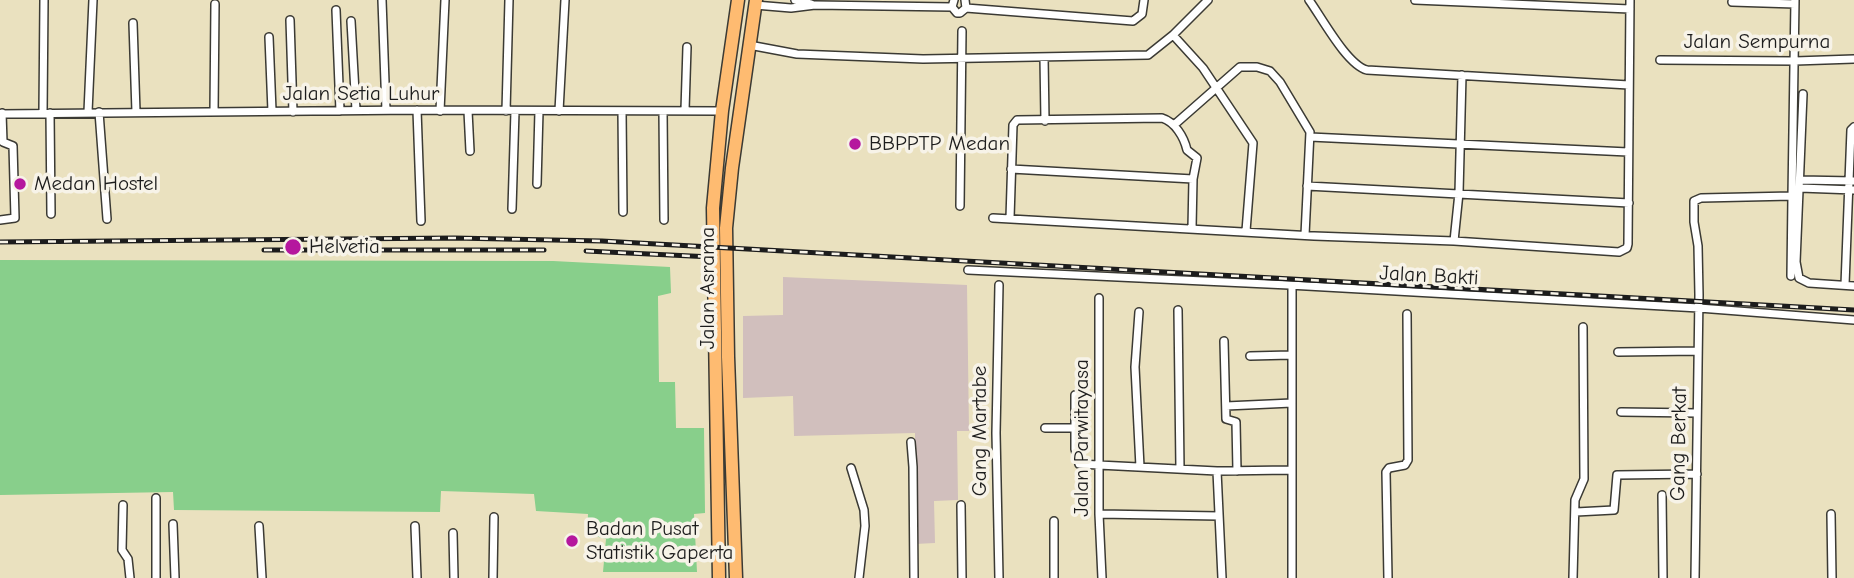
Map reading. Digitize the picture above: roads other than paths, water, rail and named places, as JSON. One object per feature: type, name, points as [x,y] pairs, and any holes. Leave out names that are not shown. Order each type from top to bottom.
[{"type":"highway","name":"Jalan Asrama","points":[[719,578],[713,208],[722,111],[738,0]]},
{"type":"highway","name":"Jalan Asrama","points":[[736,578],[727,357],[726,228],[755,3]]},
{"type":"street","points":[[44,0],[51,214]]},
{"type":"street","points":[[88,112],[93,0]]},
{"type":"street","points":[[383,0],[386,110]]},
{"type":"street","points":[[440,111],[445,0]]},
{"type":"street","points":[[509,0],[512,209]]},
{"type":"street","points":[[559,111],[565,0]]},
{"type":"street","points":[[795,0],[815,5]]},
{"type":"street","points":[[755,3],[801,8],[815,5],[953,4],[957,13],[964,11],[965,4],[1133,21],[1142,14],[1144,0]]},
{"type":"street","points":[[749,45],[786,51],[923,59],[1148,55],[1173,35],[1208,0]]},
{"type":"street","points":[[1309,0],[1351,59],[1362,69],[1629,85]]},
{"type":"street","points":[[1415,0],[1630,9]]},
{"type":"street","points":[[993,218],[1619,252],[1628,247],[1630,0]]},
{"type":"street","points":[[1732,2],[1795,2],[1791,276]]},
{"type":"street","points":[[214,112],[215,4]]},
{"type":"street","points":[[336,10],[340,111]]},
{"type":"street","points":[[290,20],[293,112]]},
{"type":"street","points":[[351,21],[356,110]]},
{"type":"street","points":[[133,23],[136,112]]},
{"type":"street","points":[[960,206],[962,31]]},
{"type":"street","points":[[1173,35],[1203,68],[1253,143],[1247,231]]},
{"type":"street","points":[[269,37],[271,111]]},
{"type":"street","points":[[685,110],[687,47]]},
{"type":"street","points":[[1044,57],[1045,121]]},
{"type":"street","name":"Jalan Sempurna","points":[[1660,60],[1854,59]]},
{"type":"street","points":[[1174,125],[1215,86],[1240,67],[1257,67],[1270,71],[1308,128],[1310,137],[1305,235]]},
{"type":"street","points":[[1454,241],[1462,75]]},
{"type":"street","points":[[1803,94],[1796,262],[1799,278],[1809,283],[1854,285]]},
{"type":"street","points":[[417,110],[421,221]]},
{"type":"street","points":[[468,111],[470,151]]},
{"type":"street","points":[[537,184],[539,111]]},
{"type":"street","points":[[622,111],[623,212]]},
{"type":"street","points":[[663,111],[664,220]]},
{"type":"street","name":"Jalan Setia Luhur","points":[[1,113],[722,111]]},
{"type":"street","points":[[0,220],[15,218],[13,146],[2,142],[1,113]]},
{"type":"street","points":[[99,113],[107,219]]},
{"type":"street","points":[[1010,218],[1014,123],[1020,120],[1161,118],[1170,120],[1185,141],[1187,150],[1197,158],[1193,179],[1192,228]]},
{"type":"street","points":[[1845,285],[1850,238],[1851,130],[1854,127]]},
{"type":"street","points":[[1310,137],[1628,152]]},
{"type":"street","points":[[1010,169],[1193,179]]},
{"type":"street","points":[[1800,184],[1851,185]]},
{"type":"street","points":[[1307,186],[1629,203]]},
{"type":"street","name":"Gang Berkat","points":[[1695,578],[1699,309],[1694,201],[1701,198],[1792,196]]},
{"type":"street","name":"Jalan Bakti","points":[[968,270],[1289,285],[1854,320]]},
{"type":"street","name":"Gang Martabe","points":[[999,285],[996,433],[999,578]]},
{"type":"street","points":[[1292,287],[1292,578]]},
{"type":"street","name":"Jalan Parwitayasa","points":[[1099,298],[1099,514],[1102,578]]},
{"type":"street","points":[[1178,310],[1180,468]]},
{"type":"street","points":[[1139,312],[1135,367],[1140,467]]},
{"type":"street","points":[[1388,578],[1386,472],[1389,468],[1405,465],[1408,460],[1407,314]]},
{"type":"street","points":[[1573,578],[1576,497],[1584,480],[1583,327]]},
{"type":"street","points":[[1224,341],[1227,420],[1236,422],[1237,471]]},
{"type":"street","points":[[1619,352],[1698,351]]},
{"type":"street","points":[[1251,356],[1290,355]]},
{"type":"street","points":[[1075,395],[1078,463],[1217,471],[1292,470]]},
{"type":"street","points":[[1226,406],[1292,402]]},
{"type":"street","points":[[1621,412],[1697,413]]},
{"type":"street","points":[[1045,428],[1075,428]]},
{"type":"street","points":[[911,442],[914,578]]},
{"type":"street","points":[[851,468],[866,526],[859,578]]},
{"type":"street","points":[[1217,471],[1222,578]]},
{"type":"street","points":[[1576,512],[1614,510],[1617,475],[1697,474]]},
{"type":"street","points":[[1662,495],[1663,578]]},
{"type":"street","points":[[156,498],[156,578]]},
{"type":"street","points":[[123,505],[122,550],[128,559],[131,578]]},
{"type":"street","points":[[961,505],[962,578]]},
{"type":"street","points":[[1099,514],[1219,516]]},
{"type":"street","points":[[1831,514],[1832,578]]},
{"type":"street","points":[[493,578],[494,517]]},
{"type":"street","points":[[1054,521],[1054,578]]},
{"type":"street","points":[[173,524],[175,578]]},
{"type":"street","points":[[259,526],[262,578]]},
{"type":"street","points":[[415,526],[416,578]]},
{"type":"street","points":[[453,533],[454,578]]},
{"type":"railway","points":[[0,242],[454,238],[602,241],[1854,310]]},
{"type":"railway","points":[[264,250],[544,250]]},
{"type":"railway","points":[[586,251],[712,257]]},
{"type":"place","name":"BBPPTP Medan","points":[[855,144]]},
{"type":"place","name":"Medan Hostel","points":[[20,184]]},
{"type":"place","name":"Helvetia","points":[[293,247]]},
{"type":"place","name":"Badan Pusat Statistik Gaperta","points":[[572,541]]}]
